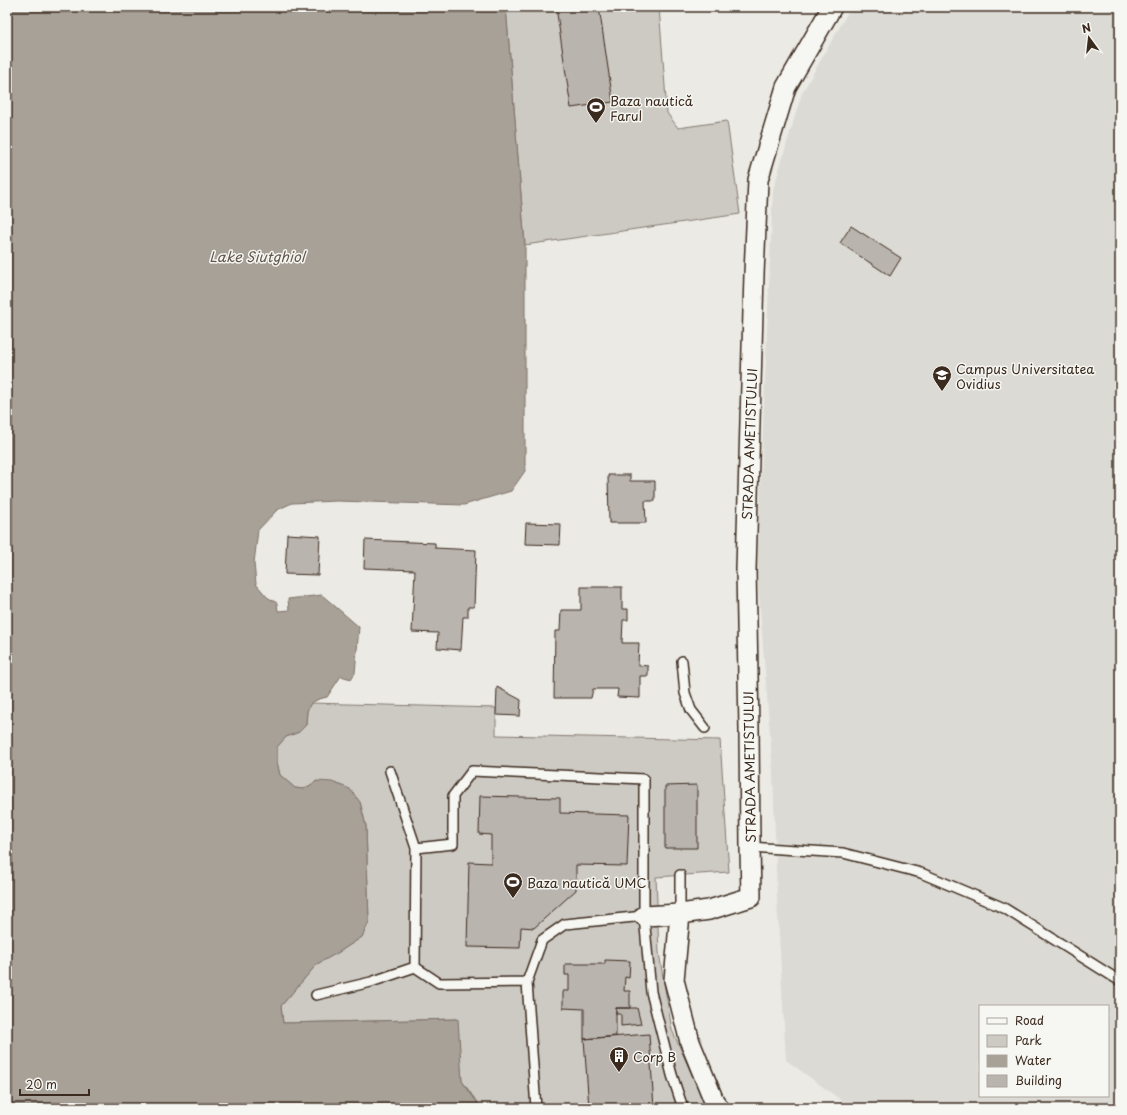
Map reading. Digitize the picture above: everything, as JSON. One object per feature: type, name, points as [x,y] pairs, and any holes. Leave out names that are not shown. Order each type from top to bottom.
[{"type":"street","name":"STRADA AMETISTULUI","points":[[680,914],[709,910],[752,897],[746,570],[758,180],[786,87],[832,7]]},
{"type":"street","points":[[644,916],[680,914],[674,980],[690,1042],[714,1100],[719,1108]]},
{"type":"lane","points":[[682,661],[685,693],[691,710],[705,728]]},
{"type":"lane","points":[[390,771],[416,848],[415,967]]},
{"type":"lane","points":[[416,848],[452,844],[453,796],[472,771],[644,779],[644,916],[651,992],[672,1075],[683,1108]]},
{"type":"lane","points":[[750,847],[843,853],[921,873],[1004,908],[1120,982]]},
{"type":"lane","points":[[680,875],[680,914]]},
{"type":"lane","points":[[536,1108],[526,982],[542,940],[565,924],[644,916]]},
{"type":"lane","points":[[415,967],[439,983],[526,982]]},
{"type":"lane","points":[[316,995],[371,982],[415,967]]},
{"type":"shaded area","name":"Campus Universitatea Ovidius","points":[[851,7],[1120,7],[1120,1108],[852,1108],[786,1060],[777,898],[773,772],[757,570],[773,190],[802,93]]},
{"type":"green space","name":"Baza nautică Farul","points":[[506,7],[659,7],[667,113],[678,128],[727,121],[740,214],[525,245]]},
{"type":"green space","name":"Baza nautică UMC","points":[[310,703],[496,708],[496,735],[720,740],[729,872],[656,877],[659,953],[672,1030],[707,1108],[481,1108],[462,1081],[457,1019],[283,1023],[281,1006],[317,964],[362,937],[369,922],[366,826],[360,802],[317,781],[304,789],[295,788],[280,775],[277,762],[277,747],[286,737],[299,732],[306,725],[307,711]]},
{"type":"water","name":"Lake Siutghiol","points":[[7,7],[506,7],[525,245],[525,471],[511,491],[464,505],[337,501],[292,503],[277,510],[258,530],[254,563],[256,584],[267,597],[277,603],[278,611],[289,610],[288,599],[322,595],[359,627],[355,673],[351,679],[341,676],[327,697],[311,703],[307,711],[306,725],[299,732],[286,737],[277,747],[277,762],[280,775],[295,788],[304,789],[317,781],[332,782],[350,789],[360,802],[366,826],[369,922],[362,937],[317,964],[281,1006],[283,1023],[458,1019],[462,1081],[481,1108],[7,1108]]},
{"type":"building","points":[[556,7],[599,7],[613,102],[571,108]]},
{"type":"building","points":[[851,226],[901,258],[890,276],[840,243]]},
{"type":"building","points":[[608,475],[630,475],[630,481],[655,481],[655,501],[645,501],[646,523],[609,523]]},
{"type":"building","points":[[526,523],[561,524],[560,545],[525,544]]},
{"type":"building","points":[[287,534],[320,536],[318,575],[285,574]]},
{"type":"building","points":[[365,540],[435,543],[435,548],[476,550],[474,607],[468,607],[468,617],[463,617],[461,650],[437,648],[438,633],[412,632],[415,570],[364,568]]},
{"type":"building","points":[[581,587],[622,587],[622,609],[628,609],[628,620],[623,620],[622,643],[639,643],[638,665],[648,666],[648,676],[640,676],[640,698],[617,697],[618,689],[593,689],[591,698],[554,698],[555,631],[560,631],[561,610],[581,610]]},
{"type":"building","points":[[497,687],[521,700],[520,716],[496,715]]},
{"type":"building","points":[[697,785],[697,848],[665,848],[665,786]]},
{"type":"building","points":[[480,796],[560,798],[560,813],[629,815],[627,866],[576,865],[576,890],[534,928],[521,927],[520,948],[467,947],[469,862],[491,863],[491,835],[479,834]]},
{"type":"building","points":[[605,960],[630,961],[629,978],[625,977],[624,991],[630,991],[630,1008],[616,1008],[616,1036],[584,1039],[584,1009],[563,1008],[563,991],[569,991],[569,975],[565,975],[565,964],[605,964]]},
{"type":"building","points":[[616,1008],[637,1008],[641,1024],[621,1026],[621,1014],[616,1014]]},
{"type":"building","name":"Corp B","points":[[649,1034],[654,1108],[589,1108],[584,1039]]},
{"type":"place","name":"Baza nautică Farul","points":[[596,124]]},
{"type":"place","name":"Campus Universitatea Ovidius","points":[[942,392]]},
{"type":"place","name":"Baza nautică UMC","points":[[513,899]]},
{"type":"place","name":"Corp B","points":[[619,1073]]}]
